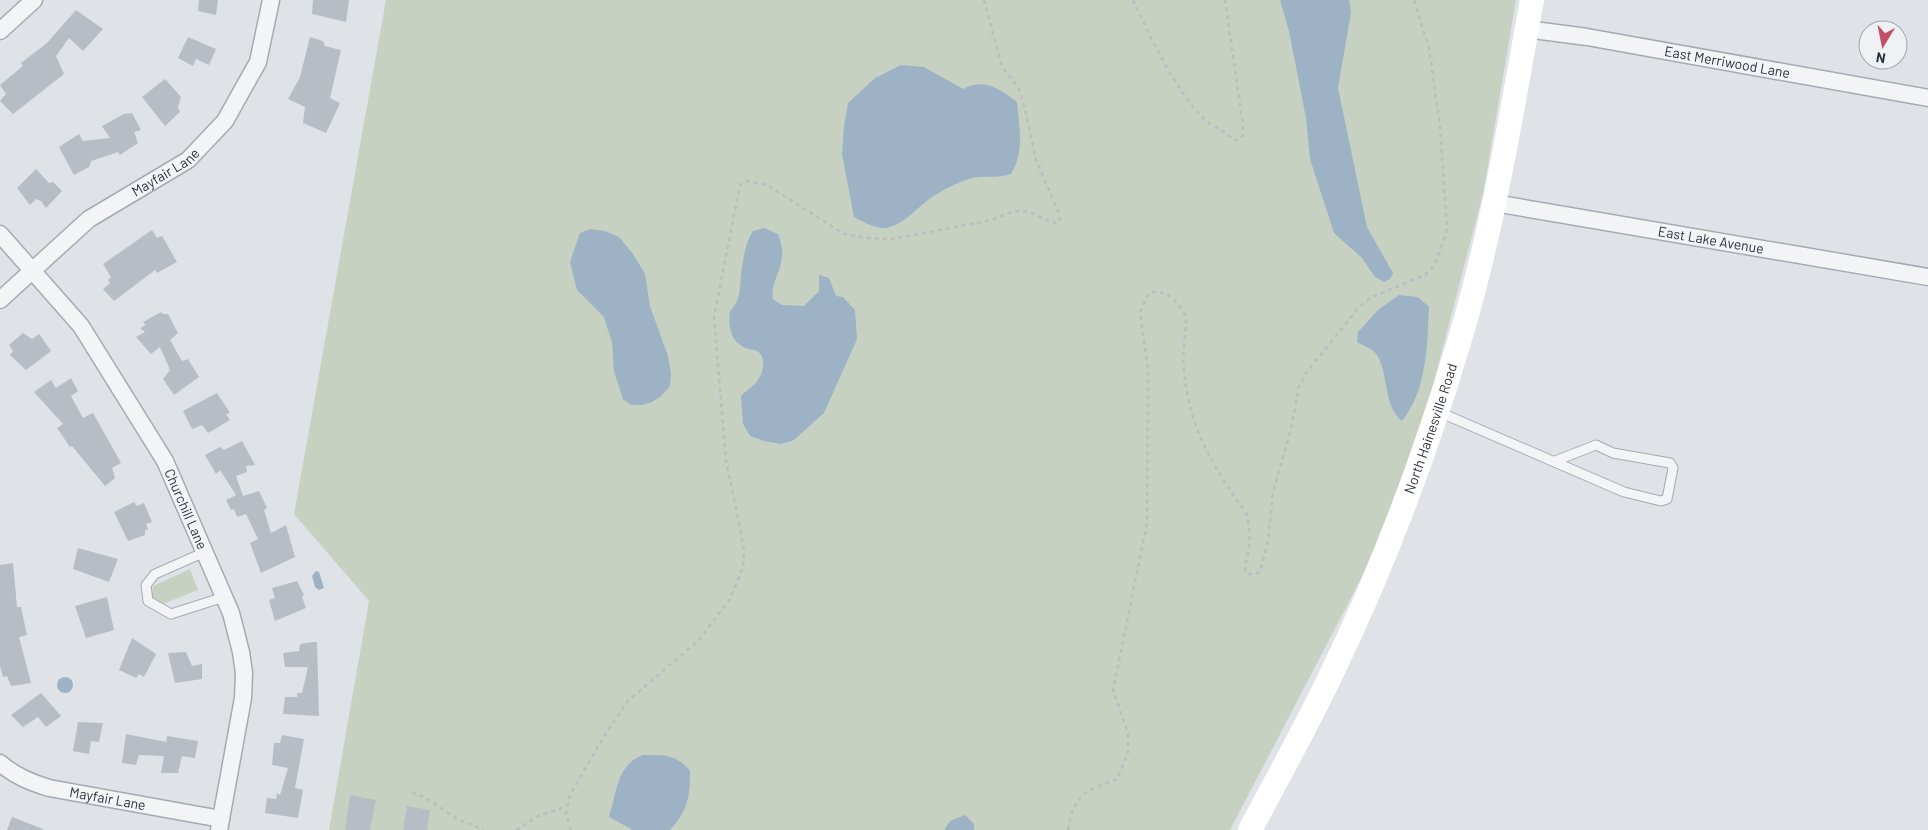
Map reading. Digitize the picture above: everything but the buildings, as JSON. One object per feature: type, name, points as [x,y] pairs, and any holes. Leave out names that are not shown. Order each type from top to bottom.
[{"type":"main road","name":"North Hainesville Road","points":[[1258,826],[1276,781],[1330,678],[1376,576],[1414,478],[1460,342],[1494,203],[1532,0]]},
{"type":"street","points":[[0,31],[34,0]]},
{"type":"street","name":"Mayfair Lane","points":[[0,300],[89,219],[188,160],[226,121],[258,62],[271,0]]},
{"type":"street","name":"East Merriwood Lane","points":[[1526,30],[1596,38],[1928,98]]},
{"type":"street","name":"East Lake Avenue","points":[[1494,203],[1928,277]]},
{"type":"street","name":"Churchill Lane","points":[[0,234],[81,326],[165,461],[224,597],[237,636],[244,673],[243,698],[220,825]]},
{"type":"street","name":"Mayfair Lane","points":[[0,763],[12,773],[28,782],[49,788],[220,825]]},
{"type":"lane","points":[[1436,411],[1624,492],[1661,501],[1667,499],[1673,468],[1670,463],[1613,453],[1596,445],[1555,461]]},
{"type":"lane","points":[[205,552],[155,574],[146,585],[148,601],[171,614],[224,597]]},
{"type":"path","points":[[571,830],[566,814],[567,803],[574,785],[628,701],[699,640],[730,599],[743,567],[744,550],[726,462],[714,317],[740,185],[746,181],[767,185],[844,234],[867,238],[892,238],[990,220],[1014,211],[1030,212],[1052,223],[1059,222],[1060,216],[1036,160],[1025,109],[1018,87],[1002,67],[984,0]]},
{"type":"path","points":[[1133,0],[1166,64],[1203,118],[1224,130],[1233,140],[1238,140],[1243,135],[1243,125],[1225,0]]},
{"type":"path","points":[[1068,830],[1070,814],[1077,801],[1087,790],[1117,779],[1128,752],[1128,733],[1113,690],[1147,524],[1148,369],[1140,312],[1144,302],[1149,293],[1156,291],[1171,296],[1186,316],[1184,368],[1188,403],[1200,440],[1246,513],[1250,525],[1249,548],[1244,567],[1246,573],[1253,575],[1260,572],[1266,548],[1273,492],[1291,429],[1299,386],[1306,373],[1360,306],[1372,297],[1425,275],[1434,266],[1444,242],[1447,221],[1440,126],[1428,48],[1414,0]]},
{"type":"path","points":[[412,793],[425,797],[457,819],[484,830]]},
{"type":"path","points":[[516,830],[540,815],[560,809],[567,803]]},
{"type":"green space","points":[[386,0],[1516,0],[1483,194],[1432,389],[1394,501],[1363,575],[1230,830],[329,830],[369,601],[294,514]]},
{"type":"green space","points":[[190,569],[198,590],[163,604],[152,598],[153,586]]},
{"type":"water","points":[[1280,0],[1349,0],[1351,12],[1338,88],[1367,227],[1393,273],[1390,279],[1384,282],[1375,277],[1362,258],[1334,233],[1310,159],[1306,118],[1289,31]]},
{"type":"water","points":[[901,65],[924,67],[963,89],[978,84],[991,86],[1010,97],[1017,102],[1020,148],[1011,174],[977,177],[956,184],[933,197],[898,224],[882,228],[870,225],[854,217],[842,154],[844,126],[848,103],[875,78]]},
{"type":"water","points":[[764,228],[778,234],[781,245],[781,263],[774,284],[773,299],[782,305],[804,306],[819,291],[819,275],[829,278],[836,296],[843,297],[855,310],[857,339],[824,413],[794,440],[781,444],[750,436],[743,424],[741,396],[758,380],[763,369],[763,361],[757,351],[745,348],[736,341],[731,333],[729,322],[730,311],[739,296],[747,244],[753,231]]},
{"type":"water","points":[[591,229],[605,231],[619,237],[633,254],[645,274],[650,306],[668,356],[671,373],[670,386],[652,402],[642,405],[631,405],[623,399],[614,371],[612,342],[604,317],[577,290],[570,262],[580,233]]},
{"type":"water","points":[[1399,295],[1418,297],[1429,307],[1426,352],[1421,382],[1410,409],[1402,421],[1392,407],[1381,363],[1377,355],[1357,342],[1358,332],[1378,310]]},
{"type":"water","points":[[316,571],[319,572],[324,588],[319,590],[315,587],[312,576]]},
{"type":"water","points":[[65,677],[71,679],[73,685],[71,691],[65,693],[59,691],[57,685],[59,679]]},
{"type":"water","points":[[643,755],[675,758],[690,771],[687,803],[681,816],[670,830],[633,830],[609,817],[622,773],[634,760]]},
{"type":"water","points":[[965,815],[974,824],[974,830],[944,830],[950,821]]}]
